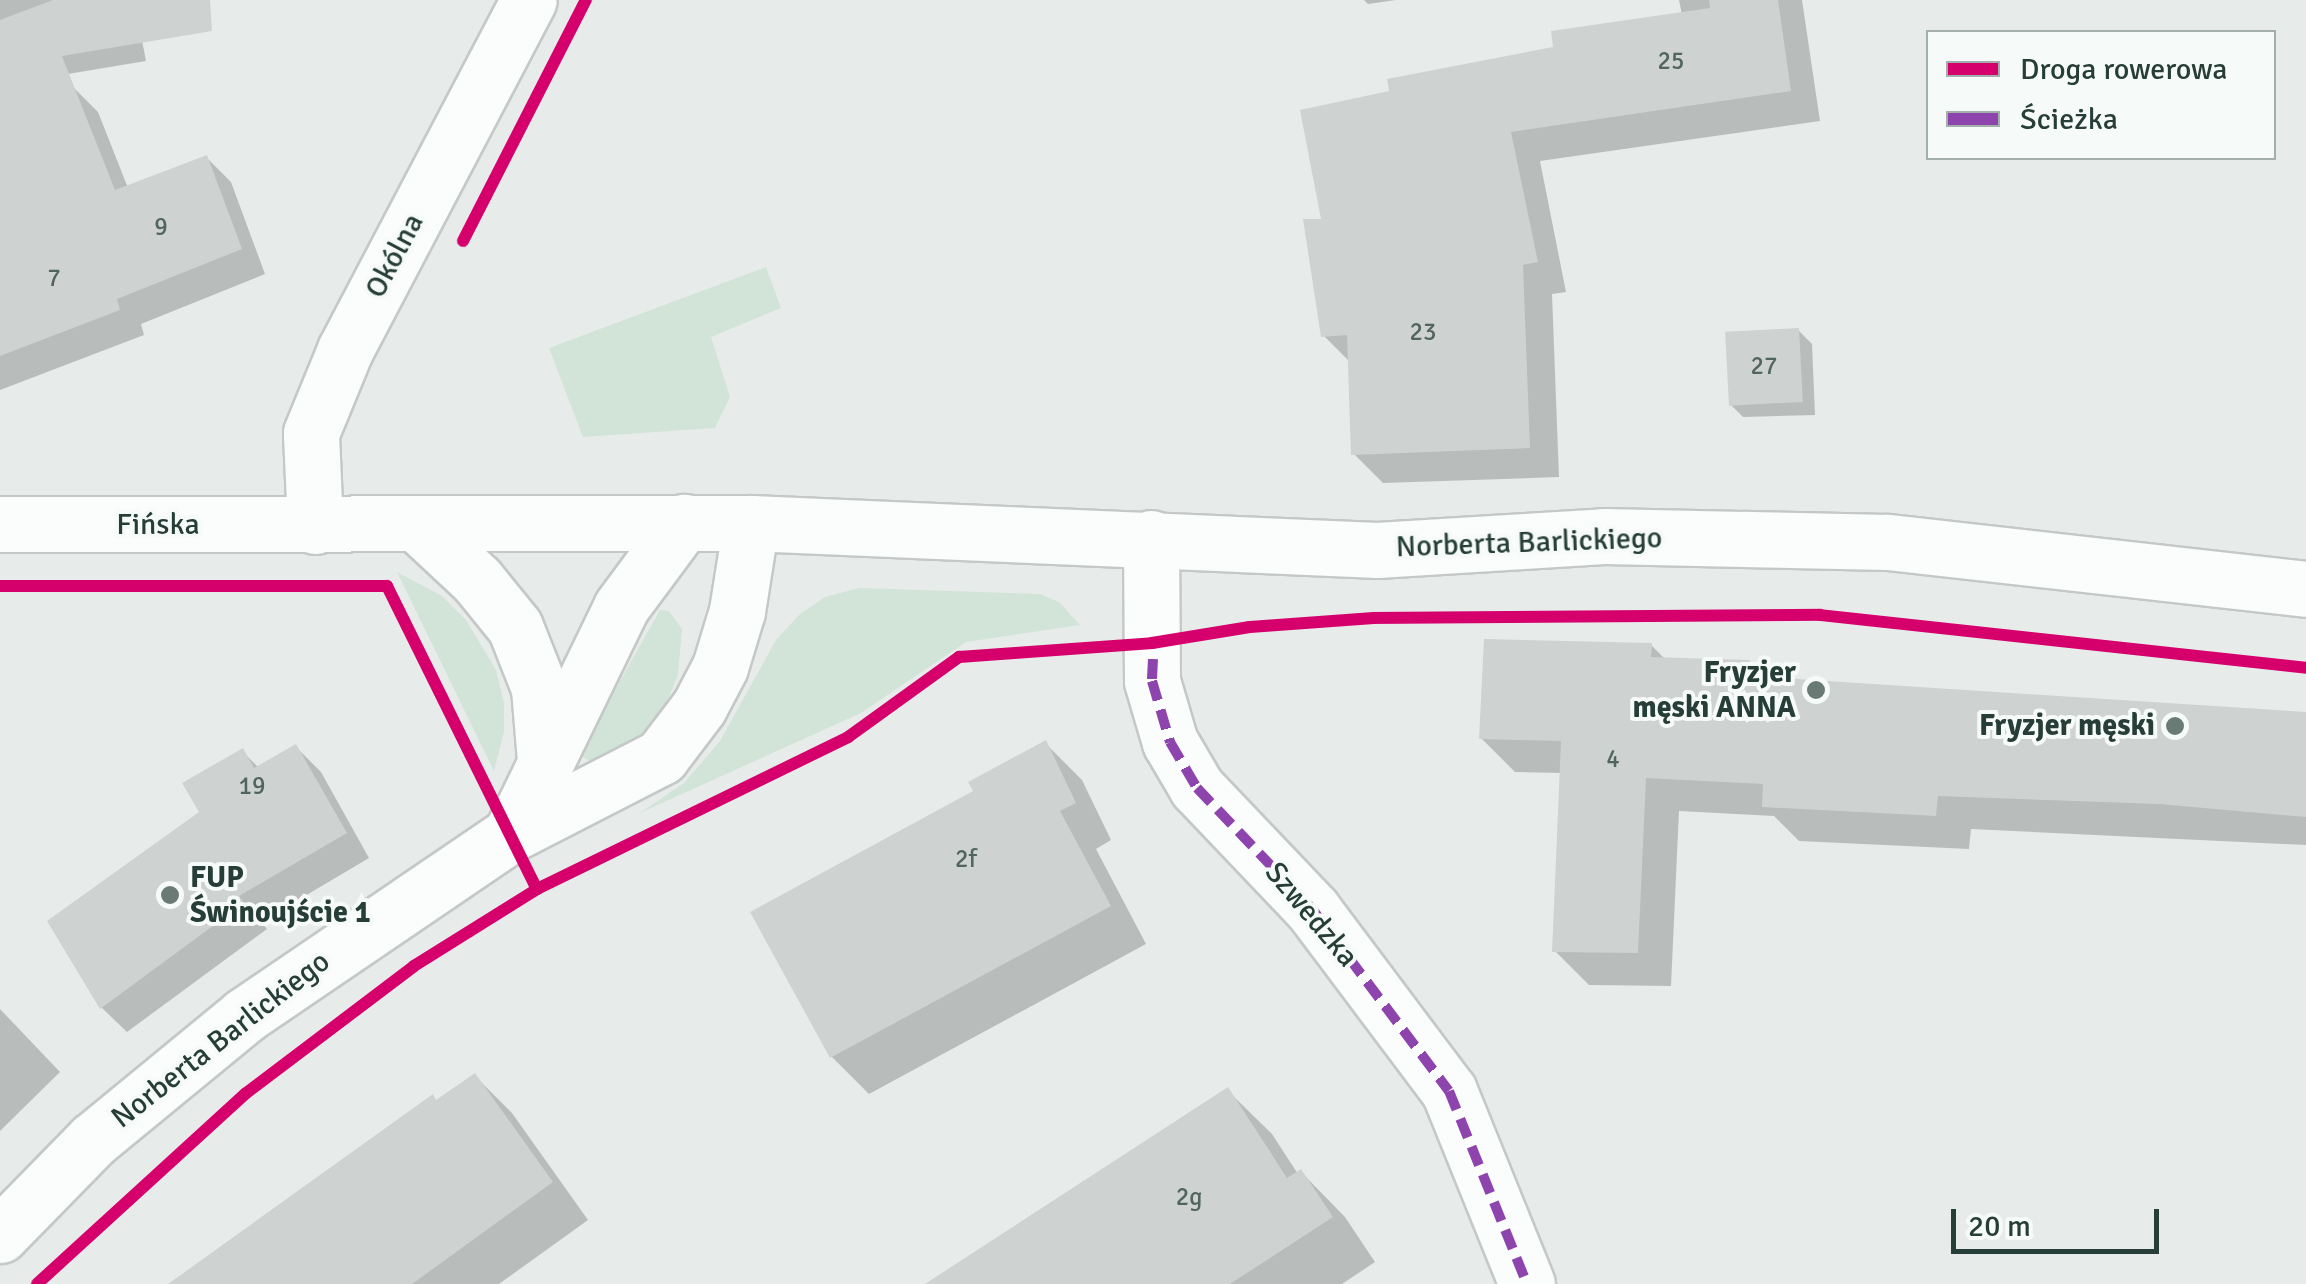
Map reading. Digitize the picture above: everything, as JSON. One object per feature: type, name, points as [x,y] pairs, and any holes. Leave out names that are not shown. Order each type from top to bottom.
[{"type":"street","name":"Okólna","points":[[316,526],[311,434],[345,350],[529,0]]},
{"type":"street","points":[[511,834],[621,607],[684,522]]},
{"type":"street","name":"Norberta Barlickiego","points":[[316,526],[751,523],[1377,550],[1604,536],[1888,542],[2306,589]]},
{"type":"street","name":"Norberta Barlickiego","points":[[0,1235],[92,1140],[246,1015],[511,834],[661,757],[699,707],[720,667],[738,611],[751,523]]},
{"type":"street","name":"Fińska","points":[[0,524],[316,526]]},
{"type":"street","points":[[418,525],[477,580],[515,627],[539,688],[544,761]]},
{"type":"street","name":"Szwedzka","points":[[1151,538],[1152,681],[1170,742],[1198,788],[1312,910],[1448,1091],[1527,1284]]},
{"type":"green space","points":[[766,267],[781,308],[711,337],[730,397],[715,428],[583,437],[549,348]]},
{"type":"green space","points":[[397,572],[442,596],[466,620],[496,670],[504,703],[504,732],[494,771]]},
{"type":"green space","points":[[859,588],[1040,594],[1059,602],[1080,625],[966,642],[861,713],[640,813],[684,783],[720,741],[776,640],[800,614],[825,597]]},
{"type":"green space","points":[[660,610],[669,611],[682,629],[678,675],[664,708],[645,733],[611,755],[590,761],[583,757],[583,747]]},
{"type":"building","points":[[53,0],[210,0],[212,31],[62,56],[115,190],[207,155],[242,249],[117,299],[120,310],[0,356],[0,20]]},
{"type":"building","points":[[1709,0],[1778,0],[1791,91],[1511,132],[1538,262],[1523,265],[1530,448],[1351,455],[1347,335],[1321,337],[1303,219],[1321,219],[1300,110],[1389,91],[1387,79],[1553,47],[1551,31],[1710,8]]},
{"type":"building","points":[[1799,328],[1803,402],[1729,406],[1725,332]]},
{"type":"building","points":[[1484,639],[1652,643],[1651,657],[1750,660],[1749,676],[2306,712],[2306,817],[2159,804],[1938,796],[1936,816],[1762,807],[1763,784],[1646,778],[1638,953],[1552,952],[1561,741],[1479,739]]},
{"type":"building","points":[[1046,740],[1076,803],[1060,811],[1111,906],[830,1058],[750,912],[973,791],[968,782]]},
{"type":"building","points":[[296,744],[347,833],[239,896],[244,903],[100,1009],[47,921],[199,812],[182,783],[243,748],[254,768]]},
{"type":"building","points":[[475,1073],[553,1182],[412,1284],[168,1284],[433,1094],[436,1100]]},
{"type":"building","points":[[1228,1087],[1287,1178],[1301,1169],[1333,1217],[1230,1284],[925,1284]]},
{"type":"marked path","points":[[1153,659],[1152,681],[1170,742],[1197,788],[1313,910],[1449,1091],[1527,1284]]},
{"type":"cycle path","points":[[463,241],[586,0]]},
{"type":"cycle path","points":[[0,586],[387,586],[537,889]]},
{"type":"cycle path","points":[[37,1284],[245,1094],[414,966],[537,889],[848,737],[959,657],[1152,643],[1250,627],[1374,618],[1820,615],[2306,668]]},
{"type":"place","name":"Fryzjer męski ANNA","points":[[1816,690]]},
{"type":"place","name":"Fryzjer męski","points":[[2175,726]]},
{"type":"place","name":"FUP Świnoujście 1","points":[[170,895]]}]
